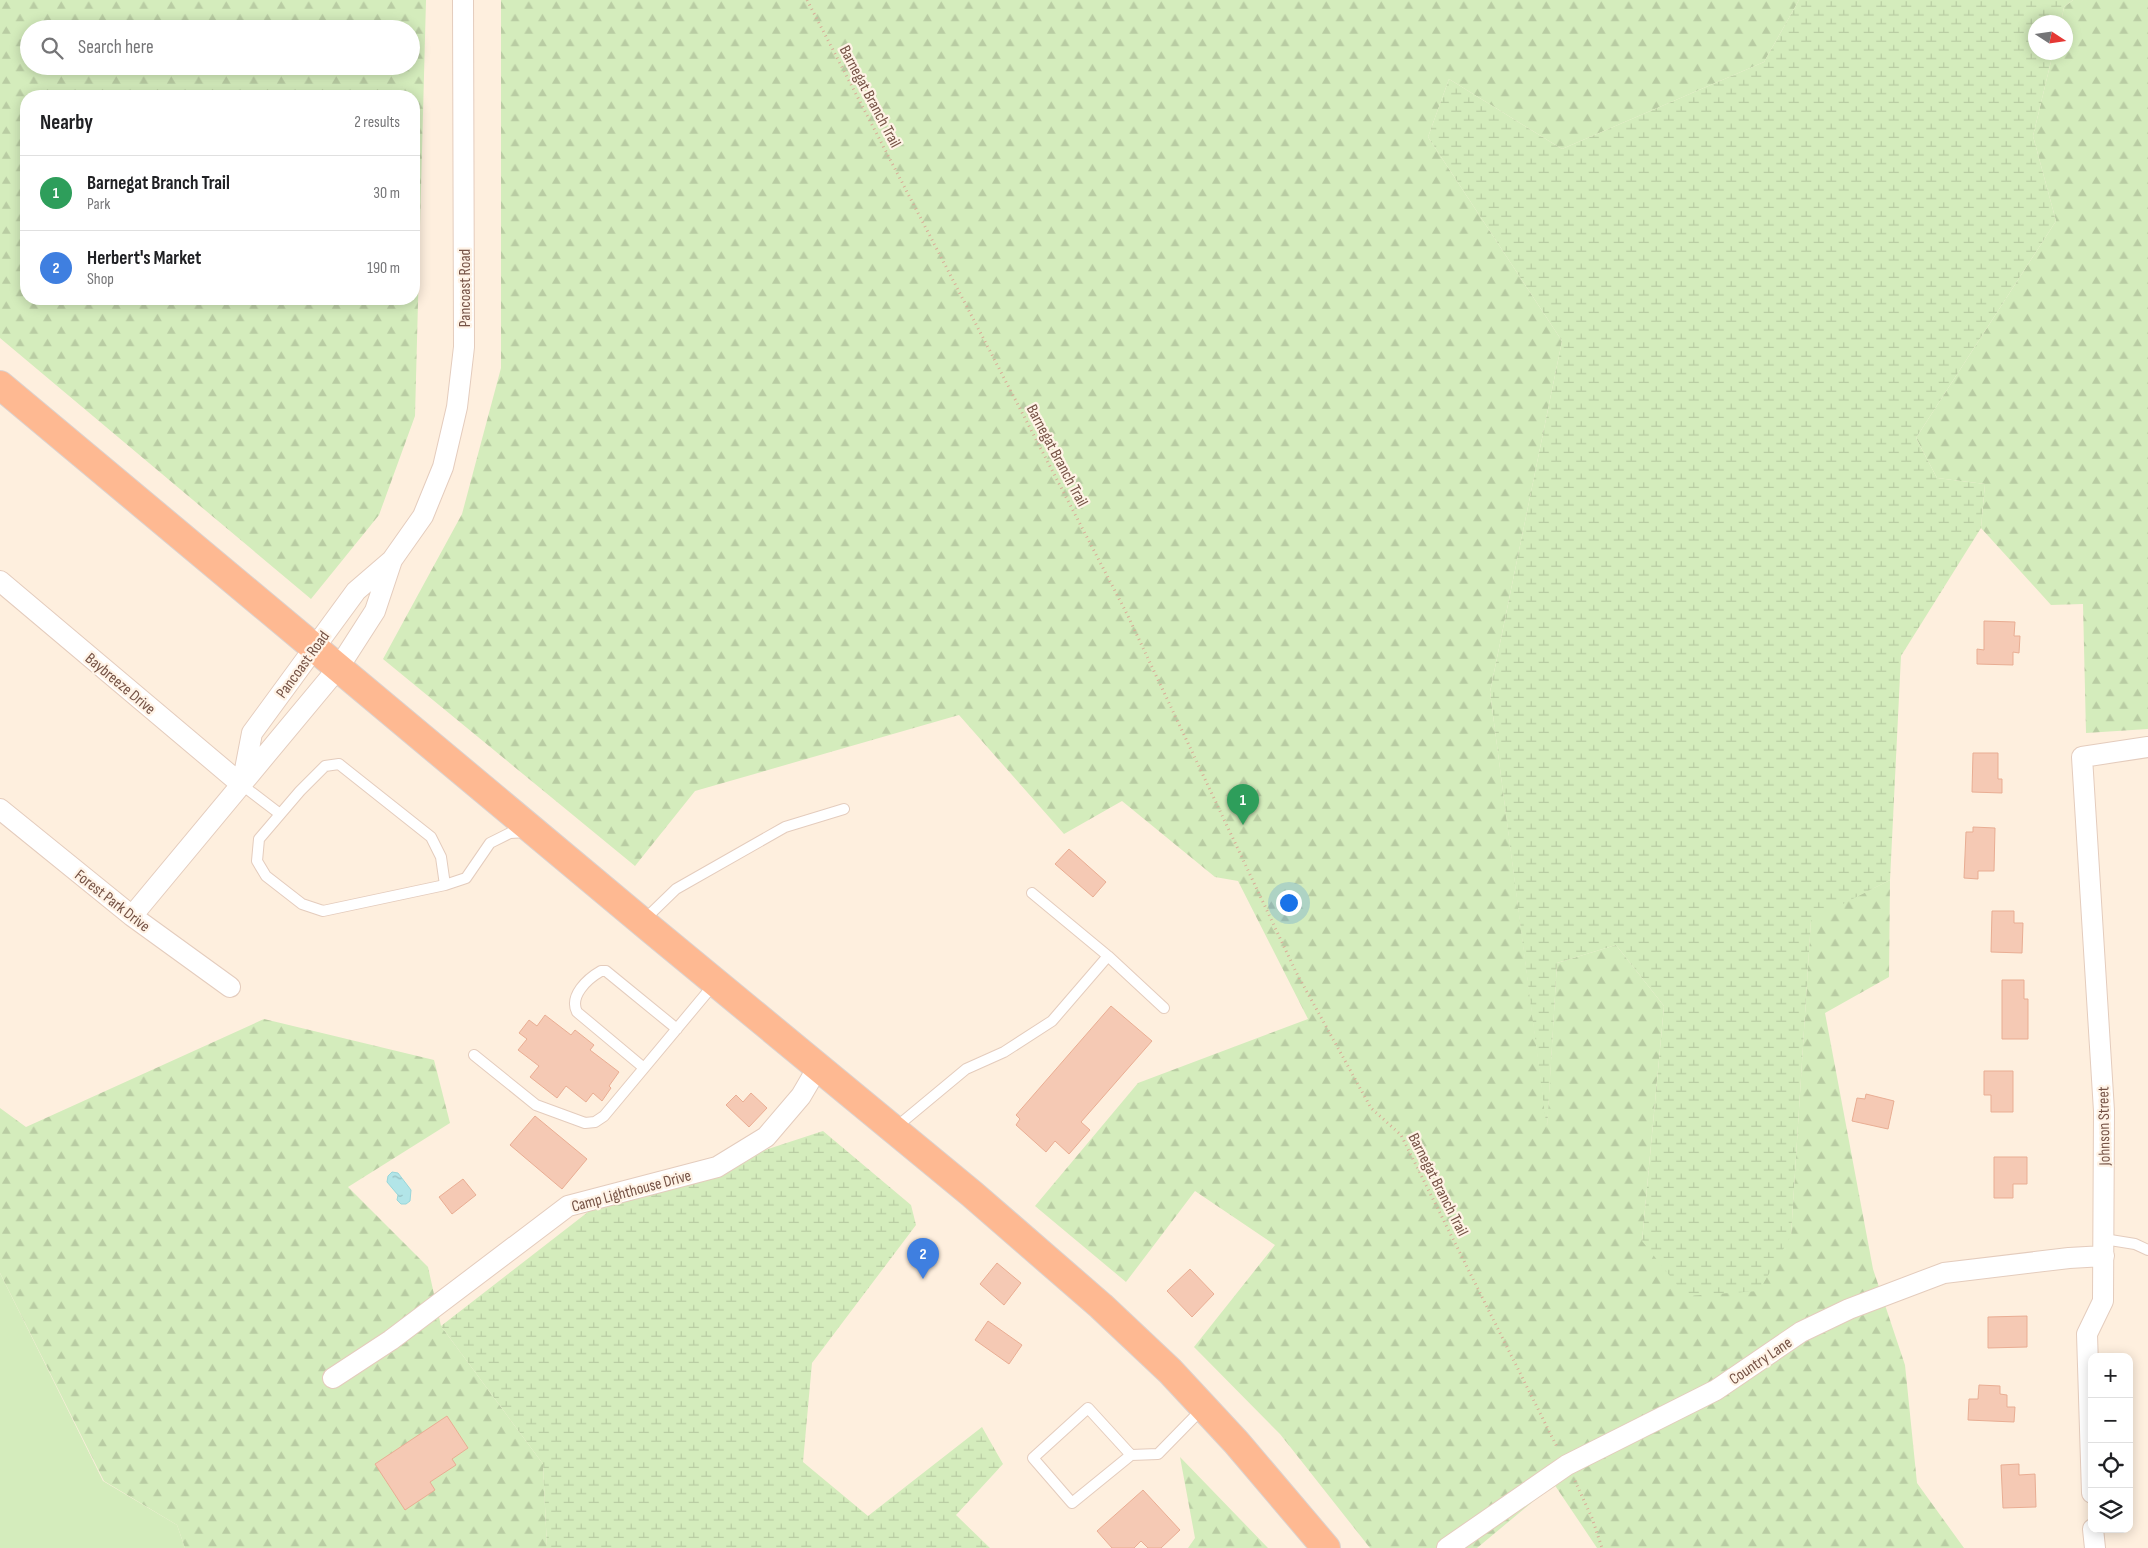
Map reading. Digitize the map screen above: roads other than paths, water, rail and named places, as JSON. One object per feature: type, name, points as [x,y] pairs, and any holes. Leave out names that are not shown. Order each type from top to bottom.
[{"type":"highway","points":[[0,385],[894,1129],[1101,1306],[1170,1371],[1236,1442],[1326,1548]]},
{"type":"street","name":"Pancoast Road","points":[[242,785],[252,733],[356,591],[392,560],[423,516],[443,467],[458,398],[464,347],[463,0]]},
{"type":"street","name":"Pancoast Road","points":[[132,916],[339,666],[375,611],[392,560]]},
{"type":"street","name":"Baybreeze Drive","points":[[0,581],[242,785]]},
{"type":"street","name":"Johnson Street","points":[[2092,1488],[2088,1334],[2103,1301],[2104,1111],[2082,756],[2148,747]]},
{"type":"street","name":"Forest Park Drive","points":[[0,809],[132,916],[230,987]]},
{"type":"street","name":"Camp Lighthouse Drive","points":[[334,1378],[391,1340],[568,1206],[717,1167],[766,1137],[801,1096],[818,1067]]},
{"type":"street","name":"Country Lane","points":[[1447,1548],[1567,1465],[1716,1390],[1801,1332],[1850,1309],[1944,1273],[2069,1258],[2104,1248]]},
{"type":"street","points":[[2093,1533],[2095,1548]]},
{"type":"lane","points":[[445,885],[441,857],[431,837],[339,764],[326,766],[300,791],[259,840],[257,861],[266,876],[302,904],[323,911],[445,885],[466,878],[490,843],[510,833],[535,832]]},
{"type":"lane","points":[[242,785],[280,814]]},
{"type":"lane","points":[[642,921],[676,889],[768,836],[785,827],[844,809]]},
{"type":"lane","points":[[1032,893],[1108,956],[1164,1008]]},
{"type":"lane","points":[[894,1129],[966,1069],[1004,1052],[1052,1021],[1108,956]]},
{"type":"lane","points":[[644,1068],[577,1012],[574,999],[578,993],[593,975],[601,970],[677,1028]]},
{"type":"lane","points":[[474,1054],[536,1105],[585,1123],[595,1122],[604,1116],[716,982]]},
{"type":"lane","points":[[2104,1248],[2135,1244],[2148,1250]]},
{"type":"lane","points":[[1131,1455],[1088,1408],[1033,1458],[1072,1503],[1131,1455],[1158,1454],[1204,1408]]},
{"type":"water","points":[[392,1172],[398,1173],[411,1190],[410,1201],[406,1204],[401,1204],[397,1200],[398,1195],[387,1182],[388,1176]]},
{"type":"place","name":"Barnegat Branch Trail","points":[[1243,825]]},
{"type":"place","name":"Herbert's Market","points":[[923,1279]]}]
